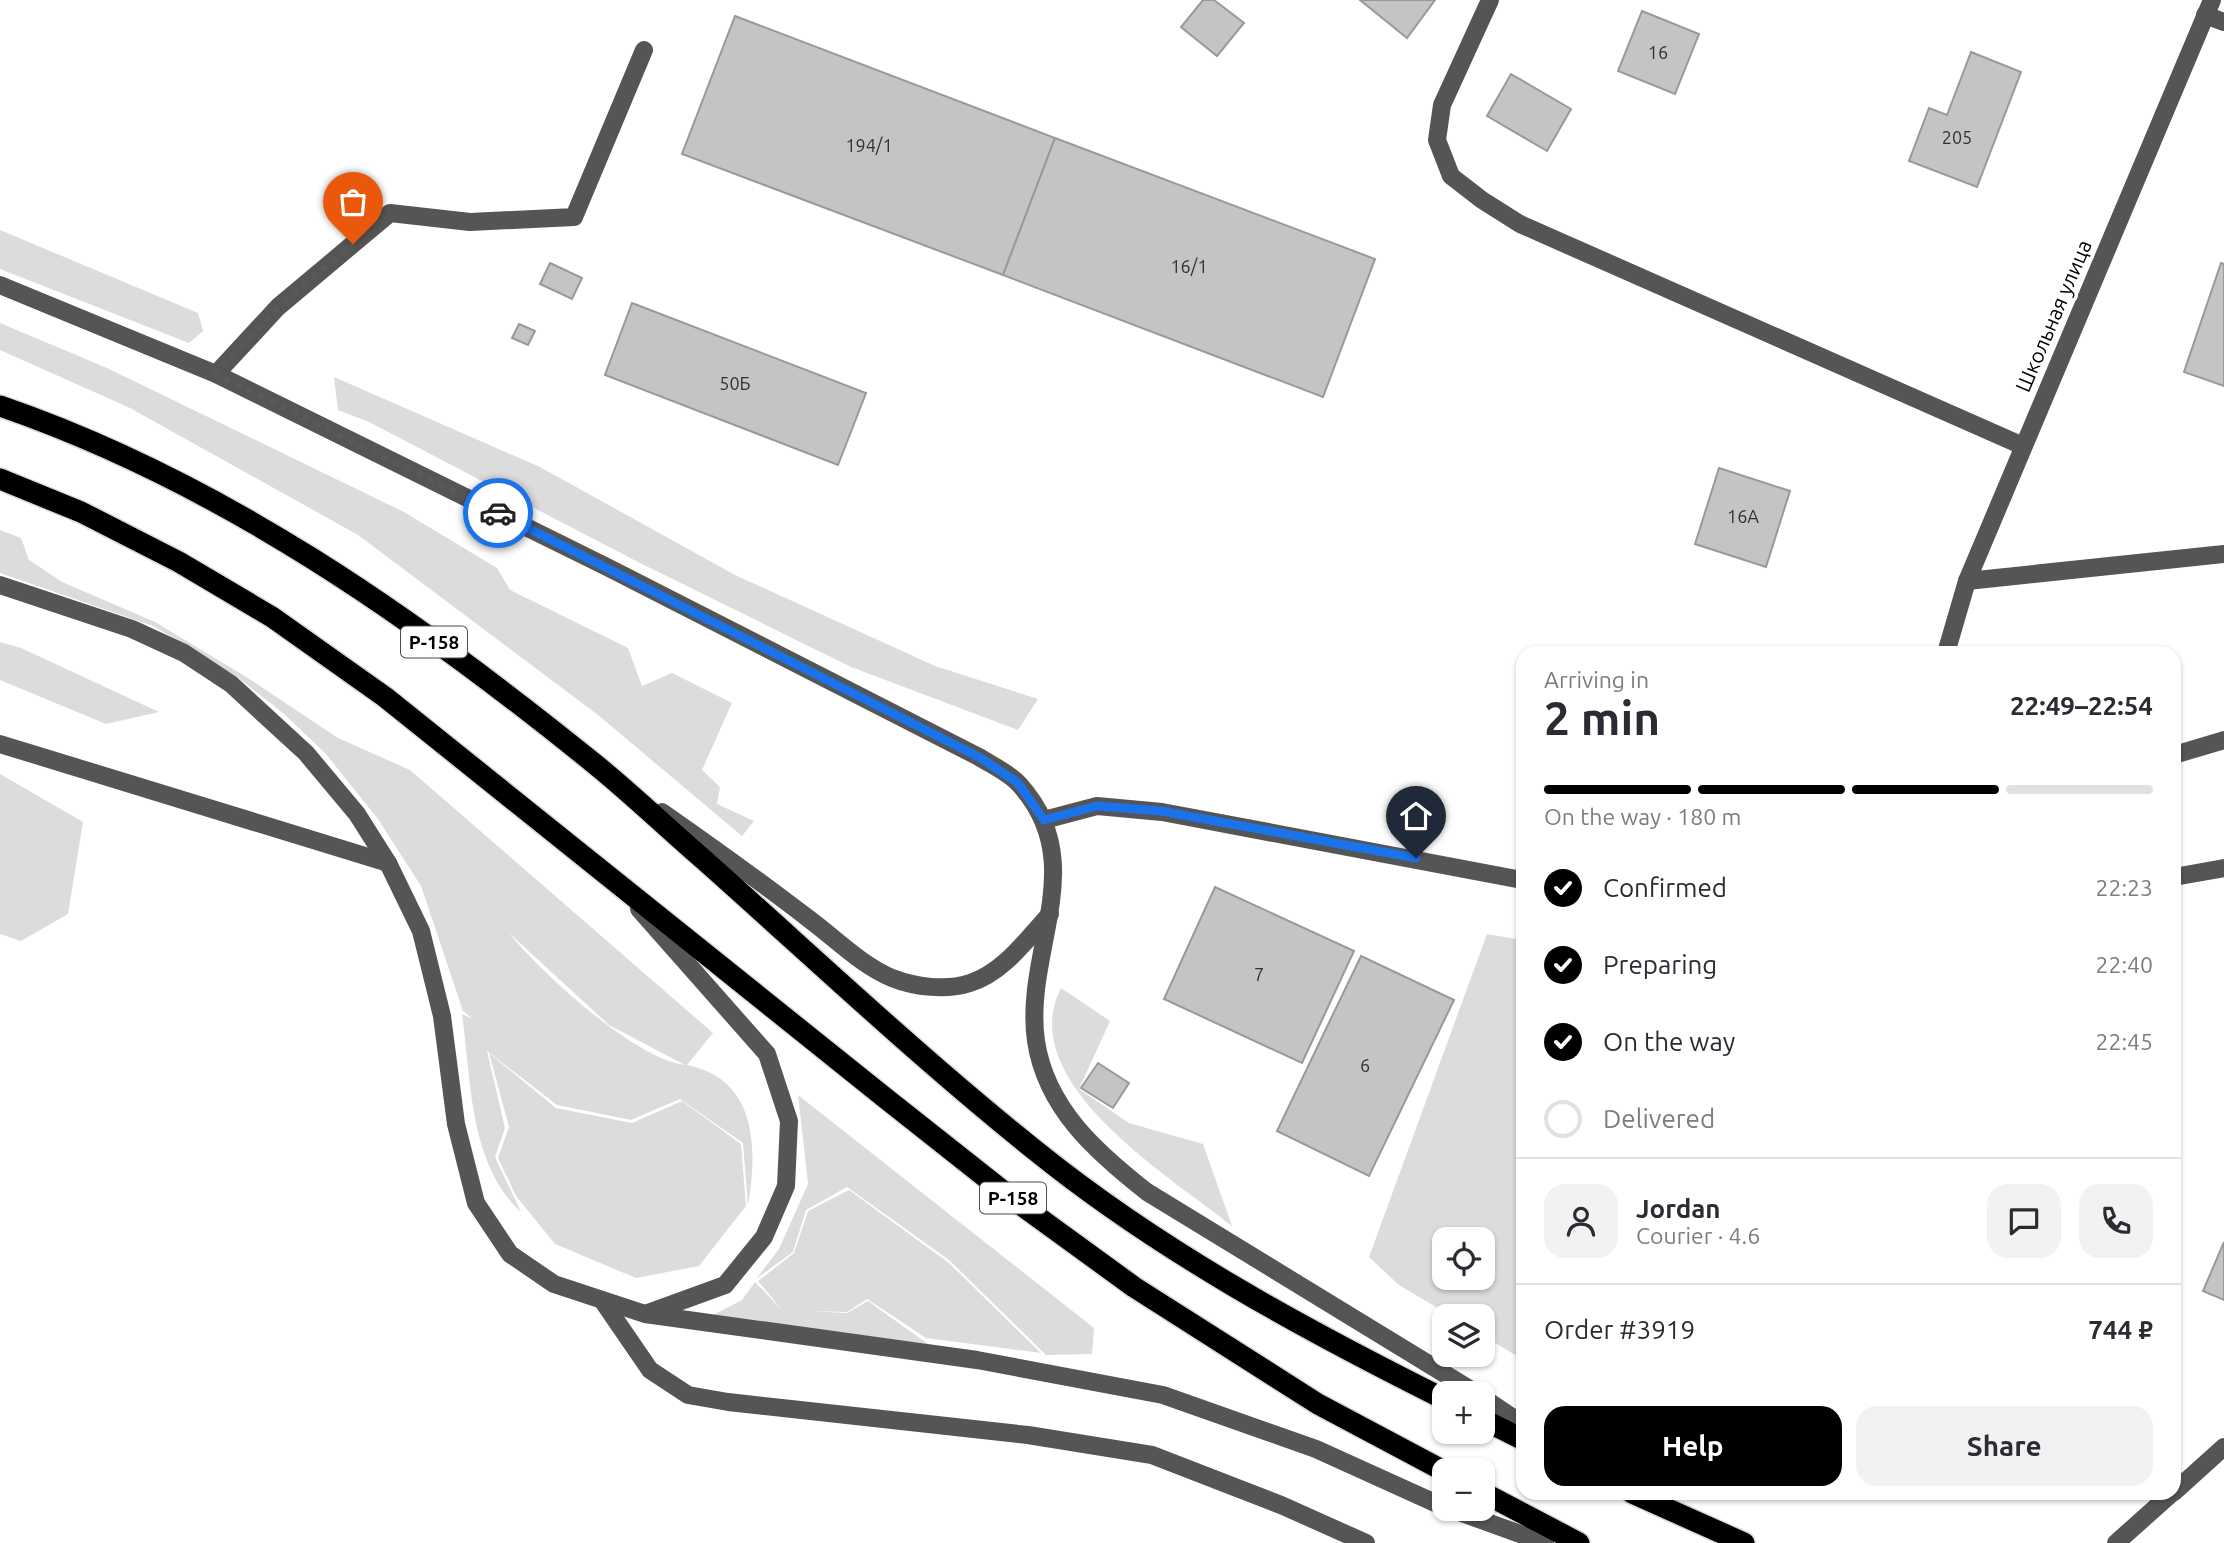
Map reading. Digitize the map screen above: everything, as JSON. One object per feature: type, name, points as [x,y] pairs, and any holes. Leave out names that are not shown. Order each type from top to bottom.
[{"type":"highway","name":"Р-158","points":[[0,407],[141,464],[330,569],[474,670],[599,767],[1036,1151],[1159,1241],[1347,1350],[1432,1393]]},
{"type":"highway","name":"Р-158","points":[[0,479],[81,512],[167,555],[272,617],[386,697],[1013,1199],[1134,1287],[1318,1404],[1432,1465]]},
{"type":"highway","points":[[1495,1426],[1516,1436]]},
{"type":"highway","points":[[1495,1499],[1579,1543]]},
{"type":"highway","points":[[1648,1500],[1744,1543]]},
{"type":"street","points":[[1490,0],[1442,105],[1437,139],[1451,176],[1520,224],[2023,446]]},
{"type":"street","points":[[2209,8],[2224,22]]},
{"type":"street","name":"Школьная улица","points":[[1947,646],[1967,581],[2209,8]]},
{"type":"street","points":[[216,374],[278,307],[390,213],[470,222],[574,217],[644,50]]},
{"type":"street","points":[[0,285],[216,374],[607,567],[979,757],[1018,783],[1044,820],[1054,858],[1050,914],[1036,994],[1037,1041],[1064,1114],[1100,1156],[1147,1192],[1456,1381]]},
{"type":"street","points":[[1967,581],[2224,554]]},
{"type":"street","points":[[0,585],[132,629],[184,653],[231,684],[306,753],[357,814],[388,863],[421,931],[442,1016],[456,1124],[476,1203],[510,1254],[554,1284],[604,1303],[645,1314],[977,1360],[1163,1395],[1316,1449],[1432,1502]]},
{"type":"street","points":[[2181,753],[2224,740]]},
{"type":"street","points":[[0,744],[388,863]]},
{"type":"street","points":[[599,767],[748,872],[866,964],[891,977],[916,985],[944,987],[970,984],[995,972],[1050,914]]},
{"type":"street","points":[[1044,820],[1097,806],[1161,811],[1516,879]]},
{"type":"street","points":[[2181,876],[2224,868]]},
{"type":"street","points":[[613,880],[768,1054],[789,1121],[786,1186],[764,1237],[725,1285],[645,1314]]},
{"type":"street","points":[[604,1303],[650,1370],[688,1395],[728,1402],[1028,1435],[1152,1455],[1281,1505],[1366,1543]]},
{"type":"street","points":[[1495,1406],[1516,1420]]},
{"type":"street","points":[[2181,1485],[2224,1447]]},
{"type":"street","points":[[2116,1543],[2164,1500]]},
{"type":"street","points":[[1483,1521],[1545,1543]]},
{"type":"shaded area","points":[[0,230],[198,313],[203,331],[189,343],[0,269]]},
{"type":"shaded area","points":[[0,323],[107,368],[404,512],[497,568],[510,590],[628,648],[642,686],[672,673],[732,703],[702,770],[720,787],[717,804],[754,821],[742,836],[598,715],[358,535],[130,408],[0,350]]},
{"type":"shaded area","points":[[334,377],[540,467],[735,575],[935,666],[1038,699],[1018,730],[851,667],[638,562],[369,422],[338,410]]},
{"type":"shaded area","points":[[0,530],[21,538],[29,560],[62,582],[155,622],[248,678],[338,738],[410,770],[713,1033],[687,1065],[710,1073],[727,1085],[740,1100],[748,1119],[752,1140],[753,1161],[748,1206],[743,1143],[680,1099],[631,1120],[557,1105],[487,1051],[505,1128],[495,1157],[521,1212],[504,1193],[482,1146],[475,1120],[462,1014],[473,1019],[463,1011],[421,886],[378,819],[326,754],[283,713],[236,676],[153,626],[0,573]],"holes":[[[509,933],[609,1025],[685,1065],[664,1059],[616,1031],[565,990]]]},
{"type":"shaded area","points":[[0,642],[21,648],[159,712],[106,724],[0,680]]},
{"type":"shaded area","points":[[0,774],[83,822],[68,914],[21,941],[0,934]]},
{"type":"shaded area","points":[[1487,934],[1516,939],[1516,1355],[1495,1343],[1495,1304],[1432,1305],[1399,1285],[1369,1257]]},
{"type":"shaded area","points":[[1061,988],[1110,1021],[1079,1089],[1129,1123],[1203,1144],[1232,1226],[1138,1154],[1106,1124],[1078,1092],[1059,1058],[1052,1023]]},
{"type":"shaded area","points":[[489,1053],[556,1108],[632,1123],[682,1101],[741,1144],[746,1206],[699,1266],[636,1278],[555,1244],[516,1196],[498,1158],[509,1127]]},
{"type":"shaded area","points":[[798,1095],[1094,1328],[1092,1354],[1046,1355],[949,1260],[847,1187],[806,1210],[793,1252],[756,1279],[779,1249],[808,1184]]},
{"type":"shaded area","points":[[849,1190],[949,1263],[1041,1353],[926,1338],[867,1299],[847,1312],[807,1311],[847,1313],[868,1301],[928,1344],[713,1315],[742,1300],[755,1282],[782,1310],[758,1281],[794,1253],[808,1211]]},
{"type":"building","points":[[1203,0],[1214,0],[1244,23],[1217,56],[1181,27]]},
{"type":"building","points":[[1360,0],[1435,0],[1407,38]]},
{"type":"building","points":[[1642,11],[1699,34],[1675,94],[1618,71]]},
{"type":"building","points":[[735,16],[1055,138],[1003,275],[682,154]]},
{"type":"building","points":[[1971,52],[2021,72],[1977,187],[1909,161],[1929,108],[1947,115]]},
{"type":"building","points":[[1511,74],[1571,109],[1547,151],[1487,116]]},
{"type":"building","points":[[1055,138],[1375,259],[1323,397],[1003,275]]},
{"type":"building","points":[[550,263],[582,278],[572,299],[540,284]]},
{"type":"building","points":[[2221,263],[2224,264],[2224,386],[2184,372]]},
{"type":"building","points":[[632,303],[866,393],[838,465],[605,375]]},
{"type":"building","points":[[519,324],[535,331],[528,345],[512,338]]},
{"type":"building","points":[[1719,468],[1790,491],[1766,567],[1695,544]]},
{"type":"building","points":[[1215,887],[1354,951],[1302,1063],[1164,999]]},
{"type":"building","points":[[1361,956],[1454,1000],[1369,1176],[1277,1131]]},
{"type":"building","points":[[1098,1063],[1129,1083],[1113,1108],[1081,1088]]},
{"type":"building","points":[[2224,1242],[2224,1300],[2203,1291]]},
{"type":"way so far","points":[[353,244],[278,307],[216,374],[498,513]]},
{"type":"route","points":[[498,513],[979,757],[1018,783],[1044,820],[1097,806],[1161,811],[1416,858]]}]
